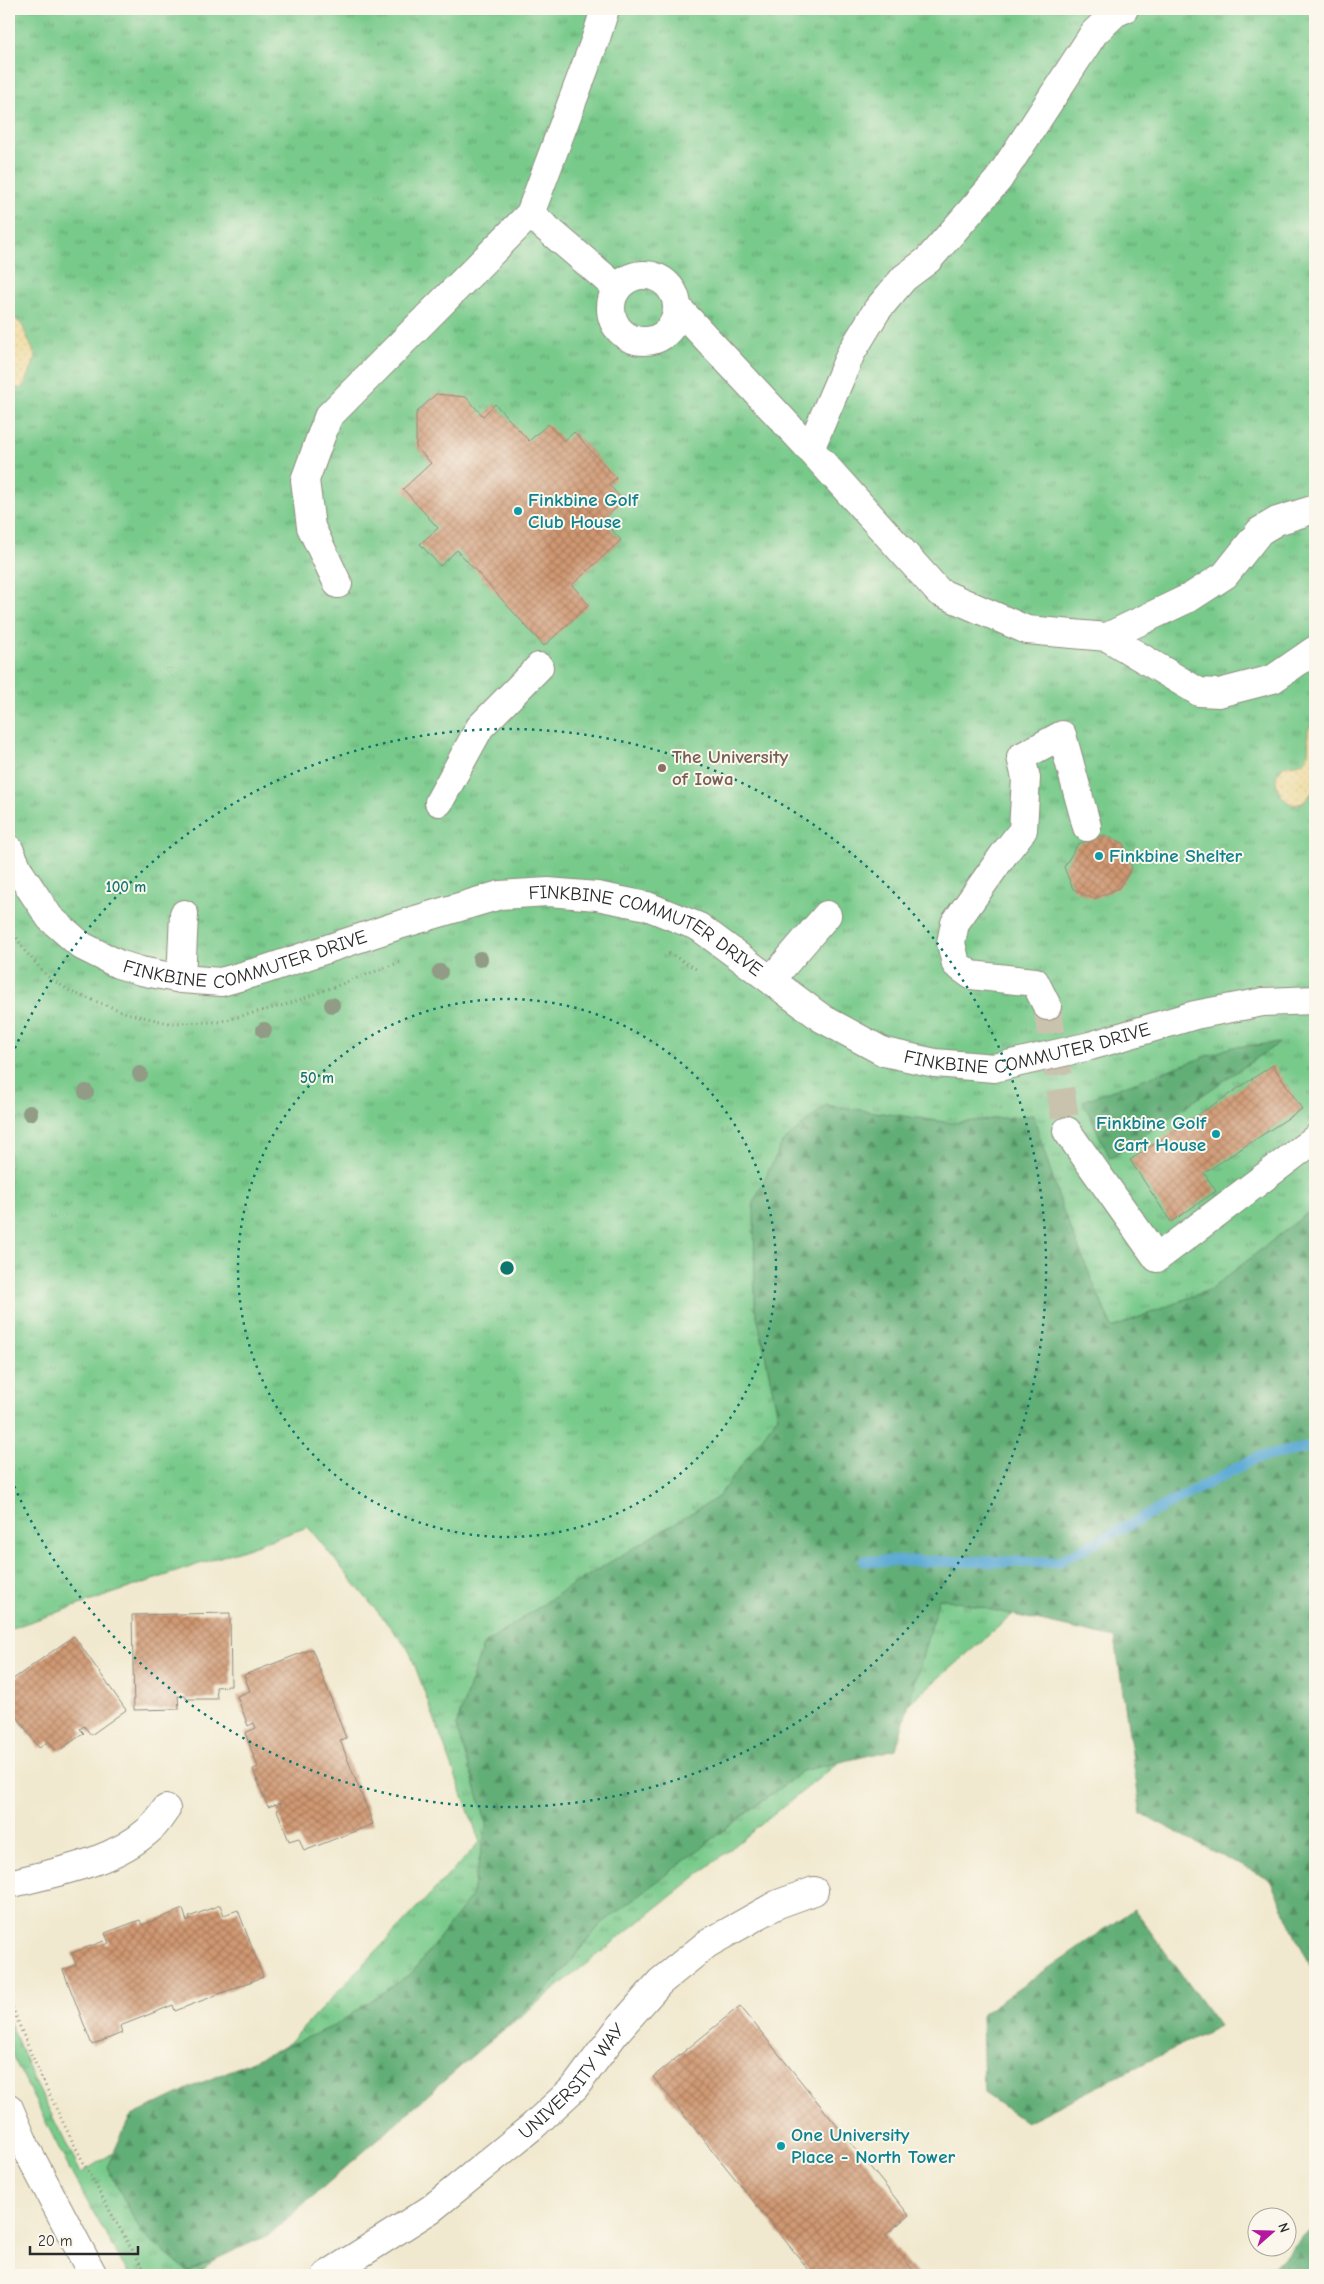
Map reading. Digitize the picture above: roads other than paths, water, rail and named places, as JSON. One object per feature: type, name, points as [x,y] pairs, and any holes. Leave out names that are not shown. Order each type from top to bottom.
[{"type":"street","points":[[338,584],[311,528],[305,480],[328,417],[530,214],[596,38],[605,9]]},
{"type":"street","points":[[810,449],[850,353],[877,310],[904,278],[928,260],[998,180],[1094,33],[1115,13],[1124,9]]},
{"type":"street","points":[[530,214],[617,288]]},
{"type":"street","points":[[678,308],[670,329],[661,337],[650,341],[633,340],[619,330],[613,321],[610,309],[612,298],[617,288],[634,276],[654,276],[671,288],[678,308],[810,449],[939,592],[1027,630],[1107,637],[1199,692],[1220,693],[1273,679],[1315,650]]},
{"type":"street","points":[[1107,637],[1191,597],[1225,575],[1260,531],[1277,521],[1315,509]]},
{"type":"street","points":[[439,802],[480,727],[539,667]]},
{"type":"street","points":[[1047,1006],[1035,982],[971,976],[956,964],[951,942],[955,923],[1023,830],[1026,778],[1021,757],[1062,735],[1087,827]]},
{"type":"street","name":"FINKBINE COMMUTER DRIVE","points":[[9,849],[20,873],[50,918],[82,946],[118,964],[181,979],[221,982],[264,970],[402,924],[493,898],[548,892],[597,896],[647,906],[699,927],[823,1019],[884,1052],[935,1063],[994,1068],[1090,1046],[1195,1015],[1263,1002],[1315,1000]]},
{"type":"street","points":[[181,979],[184,914]]},
{"type":"street","points":[[771,980],[827,915]]},
{"type":"street","points":[[1067,1132],[1157,1258],[1315,1140]]},
{"type":"street","points":[[9,1884],[100,1858],[129,1846],[151,1829],[166,1809]]},
{"type":"street","name":"UNIVERSITY WAY","points":[[327,2275],[431,2209],[532,2126],[576,2087],[616,2032],[660,1982],[707,1944],[778,1904],[814,1891]]},
{"type":"street","points":[[9,2108],[26,2148],[93,2275]]},
{"type":"waterway","points":[[864,1561],[1058,1562],[1256,1458],[1315,1446]]},
{"type":"tunnel","points":[[1047,1006],[1067,1131]]},
{"type":"place","name":"Finkbine Golf Club House","points":[[518,511]]},
{"type":"place","name":"The University of Iowa","points":[[662,768]]},
{"type":"place","name":"Finkbine Shelter","points":[[1099,856]]},
{"type":"place","name":"Finkbine Golf Cart House","points":[[1216,1134]]},
{"type":"place","name":"One University Place - North Tower","points":[[781,2146]]}]
